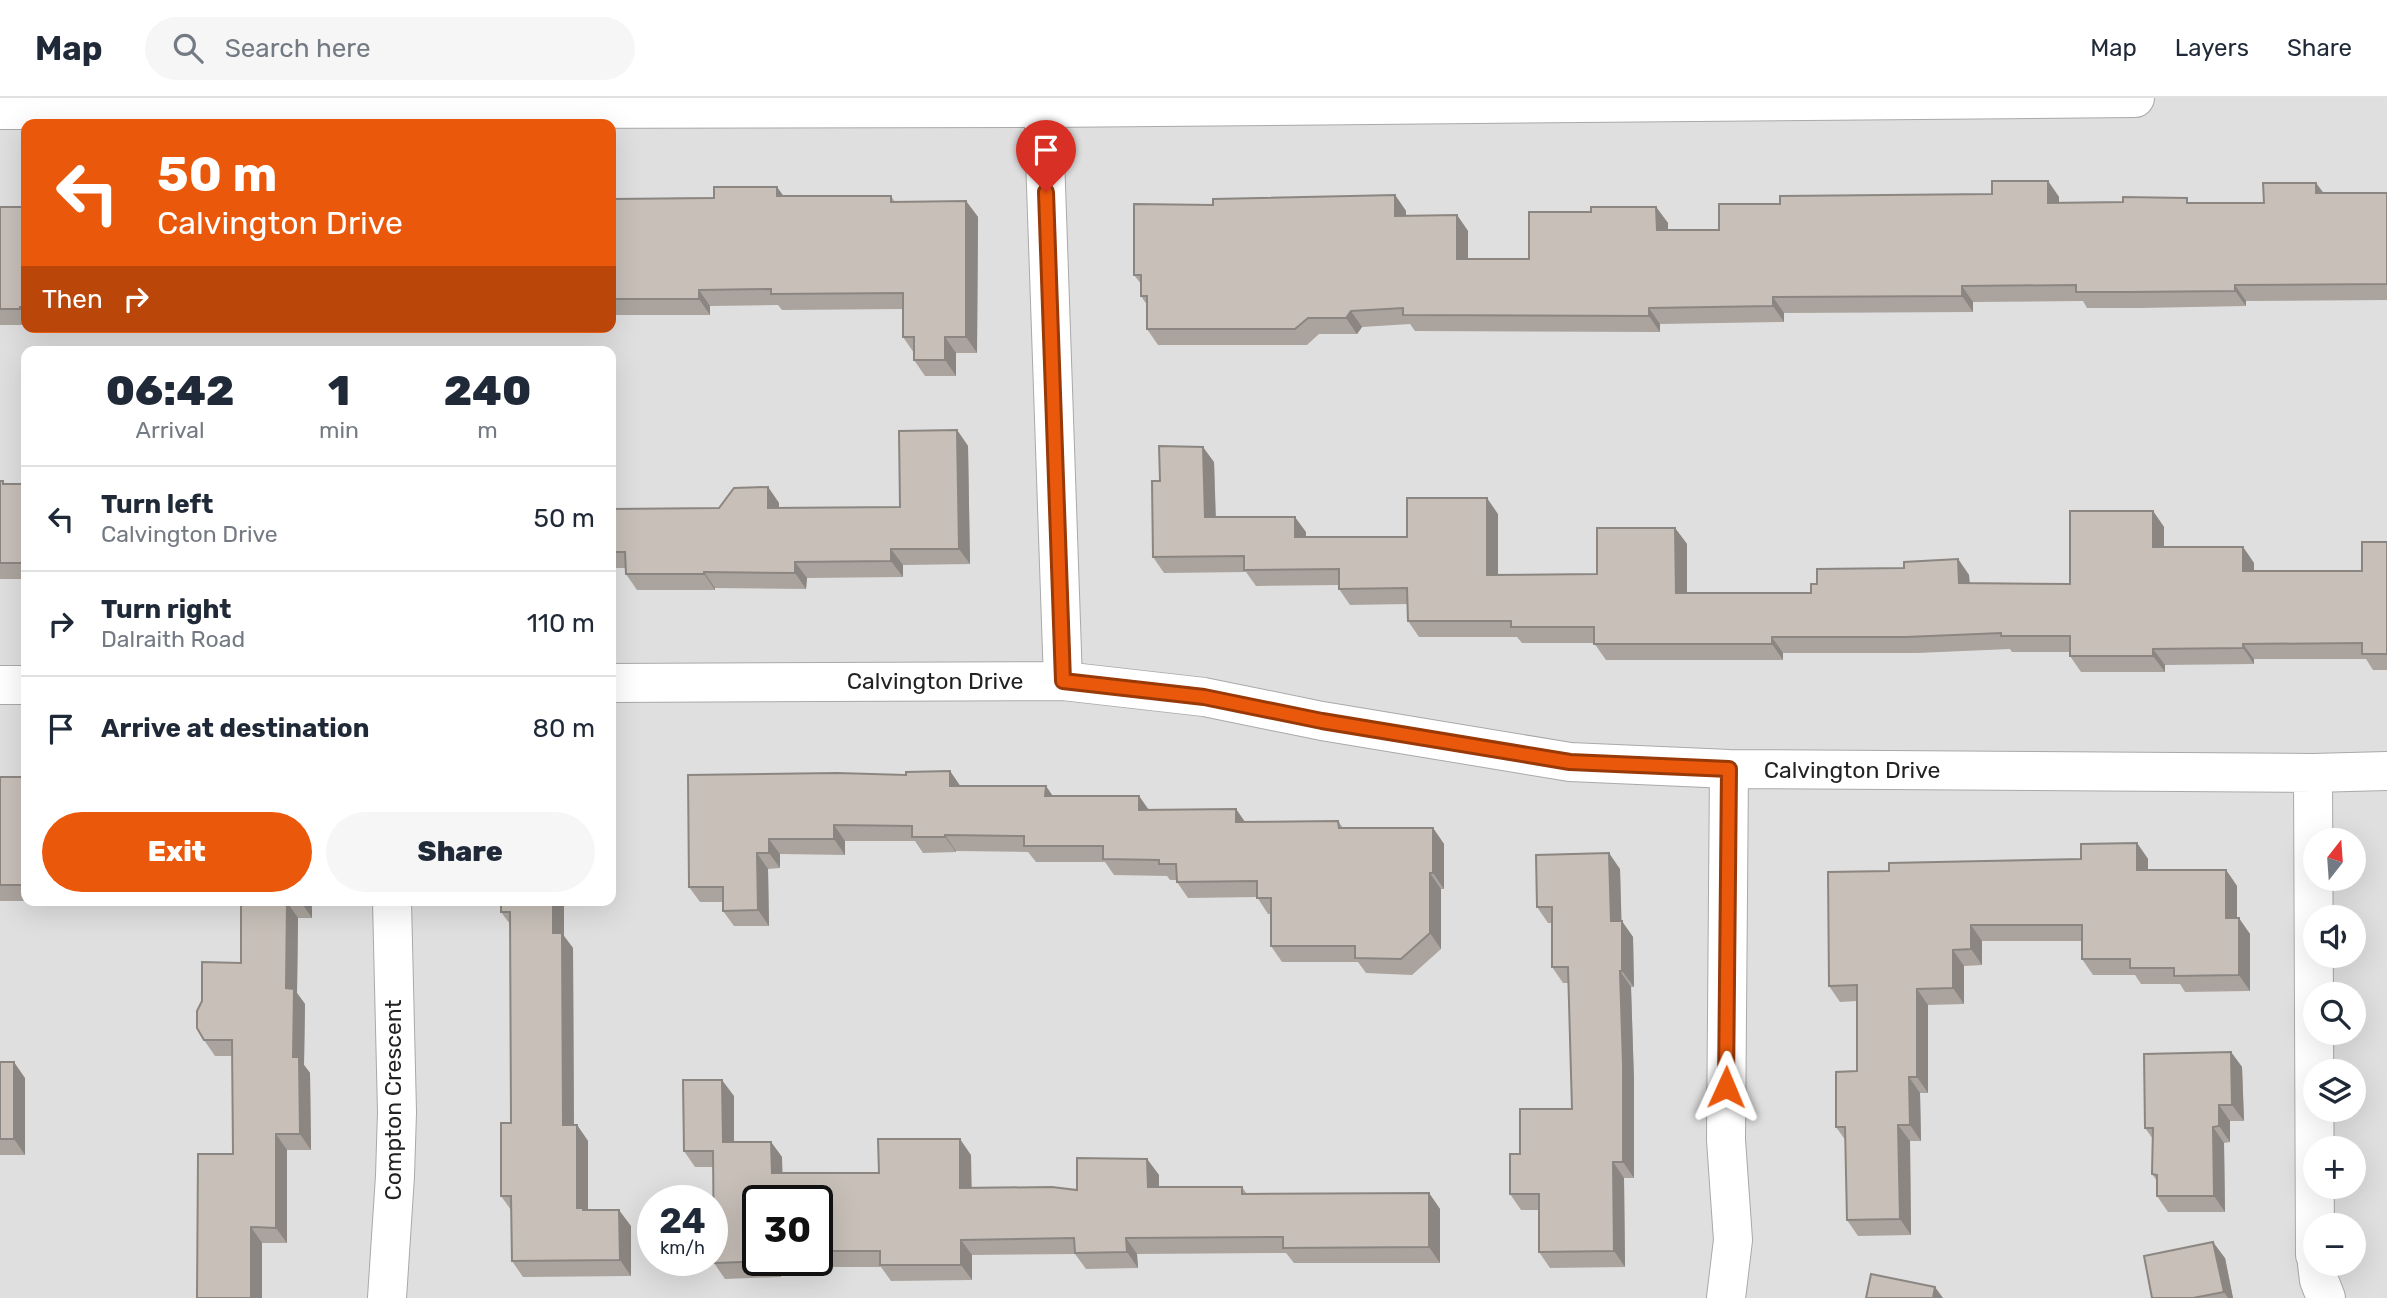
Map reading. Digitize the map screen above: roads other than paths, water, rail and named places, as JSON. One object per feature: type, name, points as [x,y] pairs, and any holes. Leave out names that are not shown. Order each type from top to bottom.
[{"type":"street","points":[[0,110],[2134,98]]},
{"type":"street","points":[[1043,103],[1063,681]]},
{"type":"street","name":"Calvington Drive","points":[[616,683],[1063,681],[1204,697],[1322,721],[1570,762],[1729,769],[2313,773],[2387,771]]},
{"type":"street","points":[[0,685],[21,685]]},
{"type":"street","points":[[1726,1298],[1733,1240],[1726,1140],[1729,769]]},
{"type":"street","points":[[2313,773],[2315,1213]]},
{"type":"street","name":"Compton Crescent","points":[[387,1298],[397,1112],[392,906]]},
{"type":"street","points":[[2318,1276],[2326,1298]]}]
